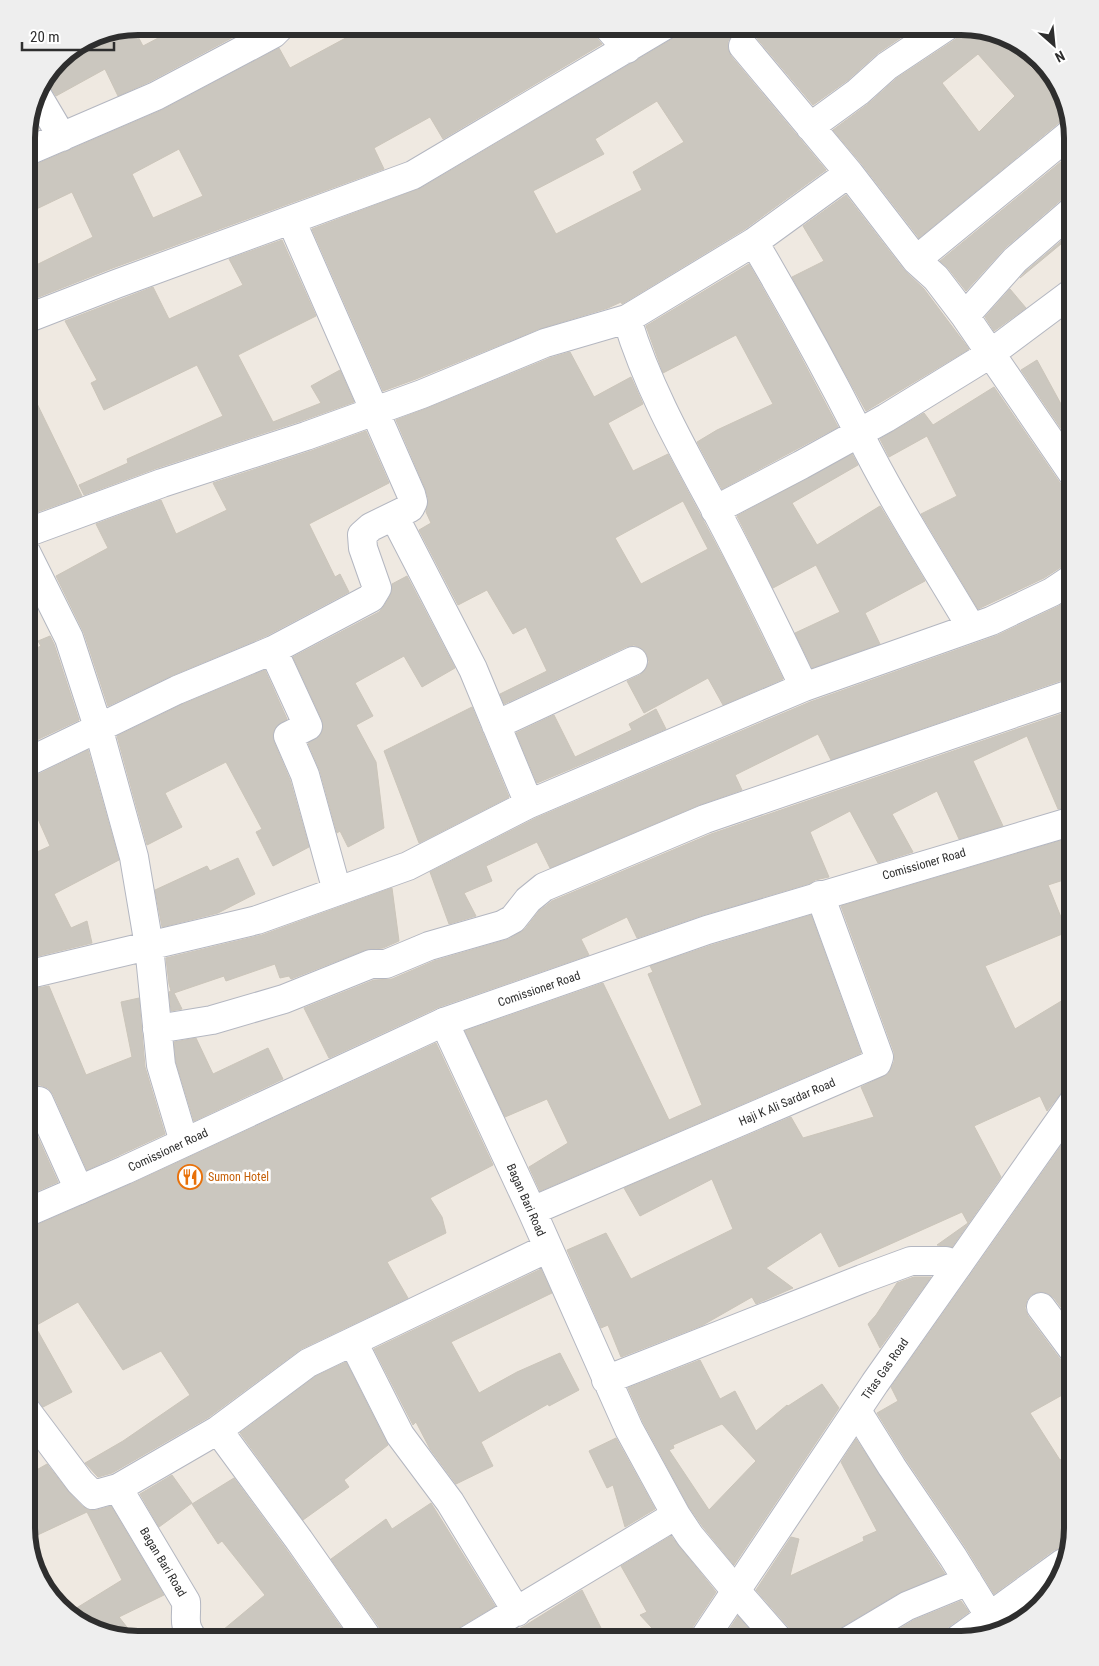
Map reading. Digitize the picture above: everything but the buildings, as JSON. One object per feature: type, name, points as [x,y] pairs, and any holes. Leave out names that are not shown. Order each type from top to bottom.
[{"type":"street","points":[[35,148],[156,96],[271,35]]},
{"type":"street","points":[[615,35],[627,49]]},
{"type":"street","points":[[35,316],[116,284],[413,175],[650,35]]},
{"type":"street","points":[[810,127],[858,92],[887,66],[934,35]]},
{"type":"street","points":[[743,46],[849,173],[916,260],[936,278],[1064,461]]},
{"type":"street","points":[[42,103],[62,137]]},
{"type":"street","points":[[916,260],[1064,140]]},
{"type":"street","points":[[35,530],[162,483],[306,436],[422,394],[545,343],[627,319],[754,242],[849,173]]},
{"type":"street","points":[[964,316],[1015,260],[1064,218]]},
{"type":"street","points":[[35,760],[177,690],[272,650],[371,598],[377,588],[363,548],[362,535],[371,527],[410,508],[413,502],[291,220]]},
{"type":"street","points":[[754,242],[819,355],[907,520],[971,627]]},
{"type":"street","points":[[716,510],[886,418],[990,354],[1064,299]]},
{"type":"street","points":[[627,319],[636,351],[670,424],[742,559],[804,687]]},
{"type":"street","points":[[394,516],[473,669],[529,804]]},
{"type":"street","points":[[35,570],[68,638],[98,728],[134,857],[149,946],[160,1065],[184,1142]]},
{"type":"street","points":[[35,973],[257,920],[408,866],[529,804],[804,687],[991,621],[1052,592],[1064,584]]},
{"type":"street","points":[[272,650],[308,726],[288,736],[305,775],[337,892]]},
{"type":"street","points":[[496,725],[633,661]]},
{"type":"street","points":[[157,1029],[212,1020],[284,999],[370,964],[386,964],[429,946],[502,925],[512,919],[528,900],[544,887],[705,819],[1064,696]]},
{"type":"street","name":"Comissioner Road","points":[[35,1209],[444,1022],[707,930],[1064,823]]},
{"type":"street","name":"Haji K Ali Sardar Road","points":[[532,1211],[877,1063],[880,1057],[820,895]]},
{"type":"street","name":"Bagan Bari Road","points":[[444,1022],[532,1211],[629,1428],[676,1515],[690,1536],[771,1631]]},
{"type":"street","points":[[39,1101],[79,1190]]},
{"type":"street","name":"Titas Gas Road","points":[[710,1631],[857,1411],[1064,1115]]},
{"type":"street","points":[[35,1422],[80,1482],[93,1495],[118,1488],[218,1430],[308,1364],[548,1248]]},
{"type":"street","points":[[606,1380],[853,1282],[911,1262],[946,1261],[958,1265]]},
{"type":"street","points":[[1041,1307],[1064,1338]]},
{"type":"street","points":[[353,1342],[400,1435],[450,1502],[517,1612]]},
{"type":"street","points":[[857,1411],[994,1623]]},
{"type":"street","points":[[218,1430],[363,1631]]},
{"type":"street","name":"Bagan Bari Road","points":[[118,1488],[186,1602],[184,1621],[188,1631]]},
{"type":"street","points":[[484,1631],[676,1515]]},
{"type":"street","points":[[983,1628],[994,1623],[1054,1570]]},
{"type":"street","points":[[865,1631],[907,1606],[968,1581]]},
{"type":"place","name":"Sumon Hotel","points":[[190,1177]]}]
